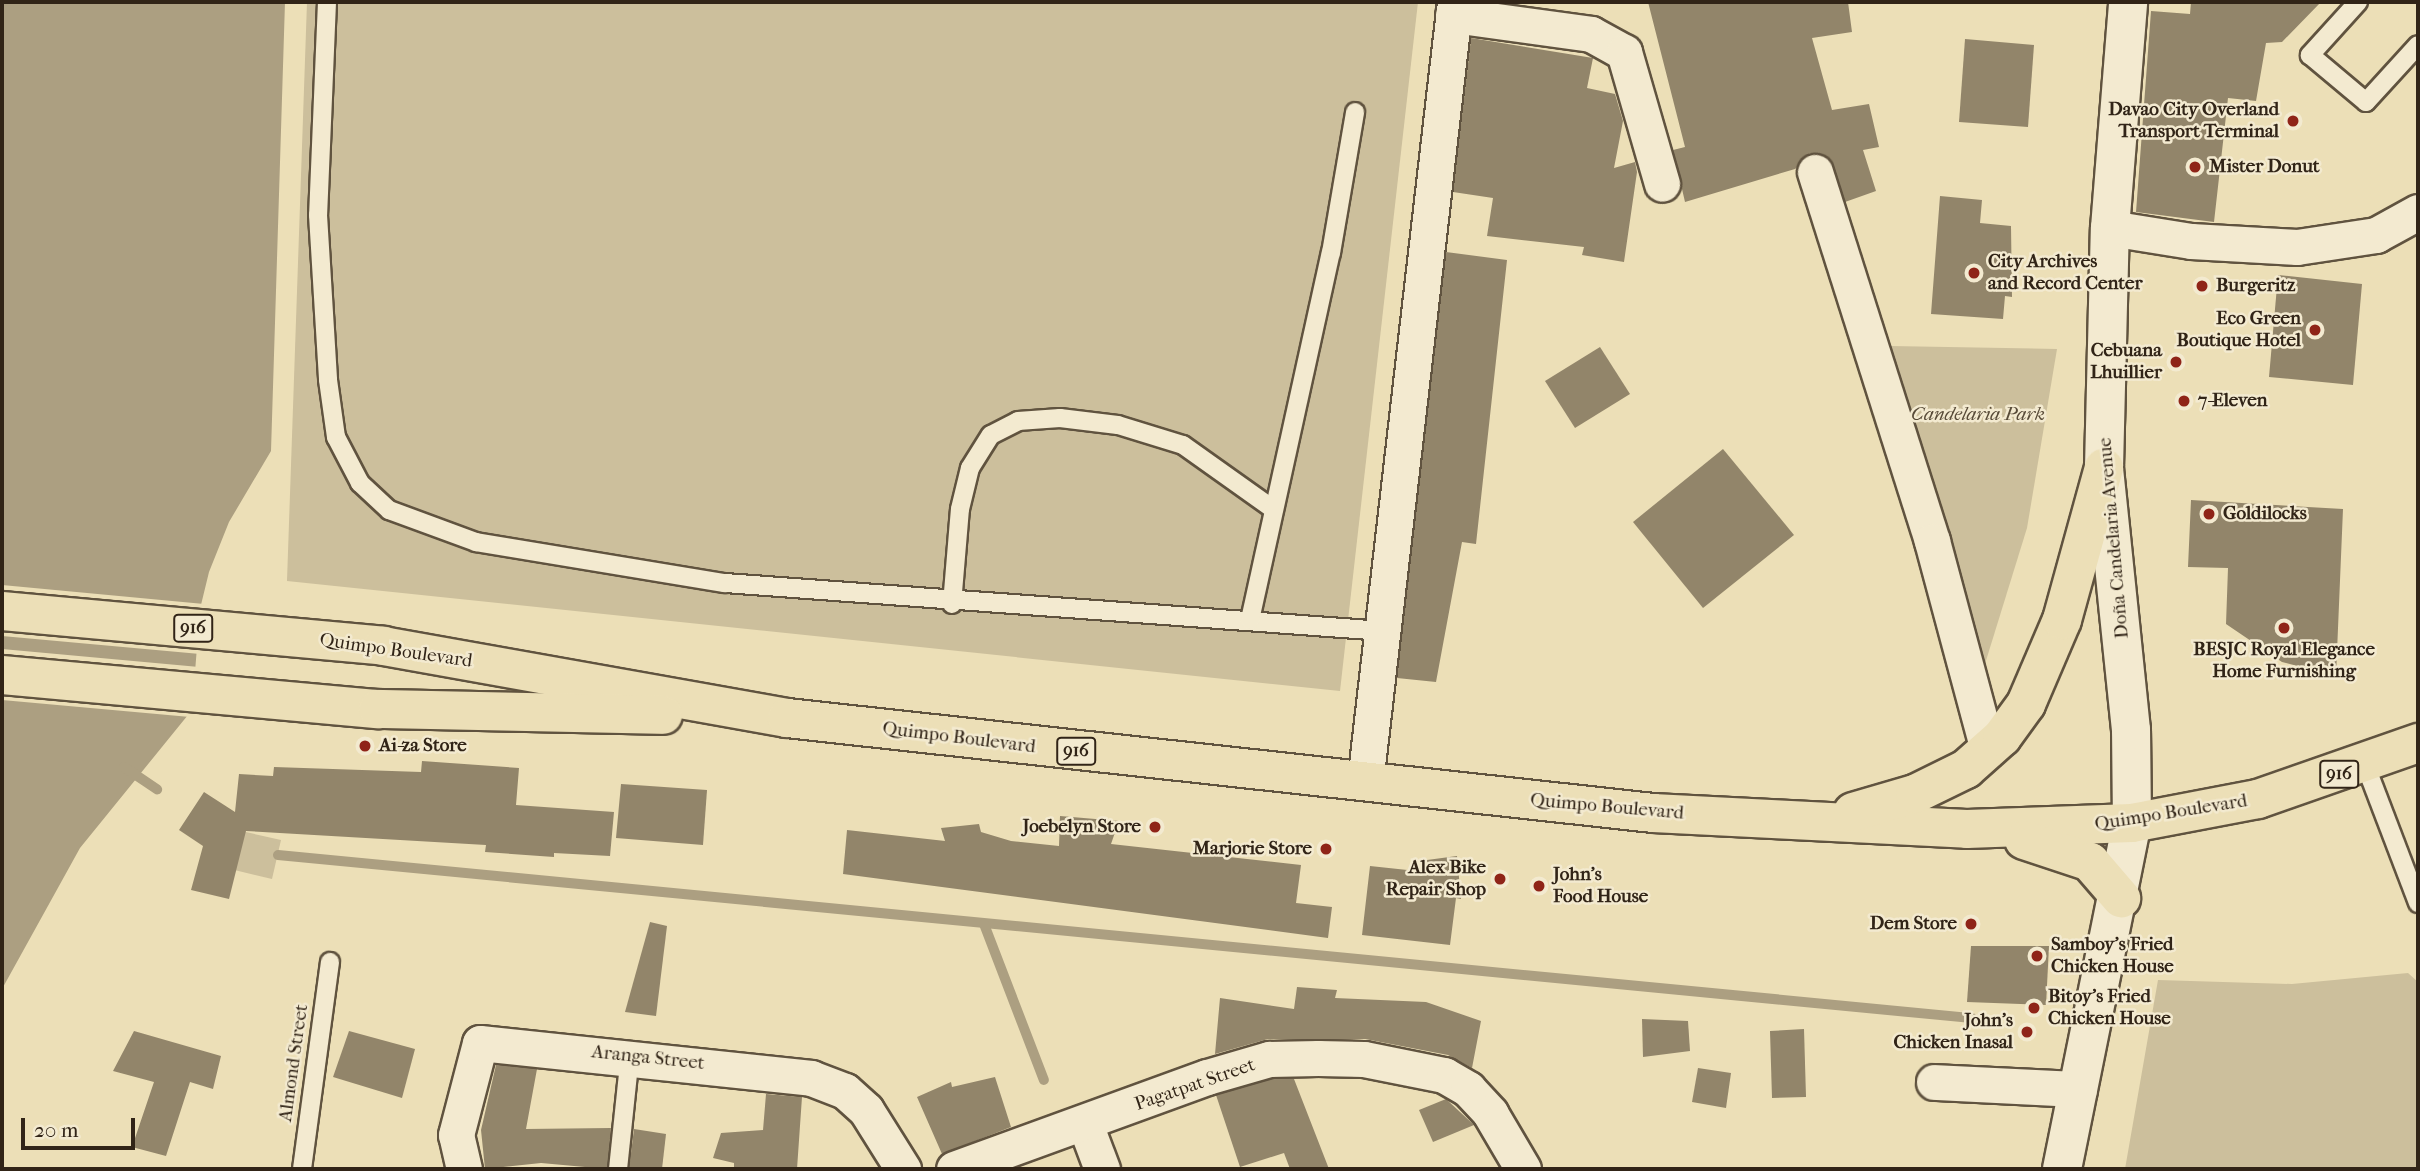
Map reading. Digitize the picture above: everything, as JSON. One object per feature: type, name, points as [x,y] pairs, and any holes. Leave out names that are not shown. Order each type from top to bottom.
[{"type":"main road","points":[[1820,821],[1933,787],[1988,750],[2025,705],[2046,666],[2104,468]]},
{"type":"main road","name":"Quimpo Boulevard","points":[[2,611],[383,646],[787,718],[1653,813],[1967,830],[2132,823],[2258,799],[2365,764],[2418,743]]},
{"type":"main road","name":"Quimpo Boulevard","points":[[2,675],[378,709],[787,718]]},
{"type":"main road","points":[[1967,830],[2074,854],[2098,867],[2121,898]]},
{"type":"street","name":"Doña Candelaria Avenue","points":[[2062,1169],[2121,898],[2132,823],[2132,744],[2104,468],[2110,228],[2128,2]]},
{"type":"street","points":[[1365,782],[1454,9],[1591,34],[1624,51],[1662,184]]},
{"type":"street","points":[[1815,172],[1932,541],[1988,750]]},
{"type":"street","points":[[2110,228],[2192,241],[2297,247],[2376,235],[2418,212]]},
{"type":"street","name":"Aranga Street","points":[[464,1169],[457,1135],[480,1042],[774,1070],[845,1091],[866,1110],[903,1169]]},
{"type":"street","name":"Pagatpat Street","points":[[954,1169],[1269,1059],[1364,1059],[1444,1075],[1468,1088],[1490,1113],[1523,1169]]},
{"type":"street","points":[[1934,1083],[2080,1089]]},
{"type":"street","points":[[1085,1124],[1102,1169]]},
{"type":"lane","points":[[327,2],[318,215],[328,380],[336,437],[360,483],[389,510],[476,542],[712,581],[952,604],[1250,620],[1384,631]]},
{"type":"lane","points":[[2358,2],[2309,55],[2366,102],[2418,45]]},
{"type":"lane","points":[[1250,620],[1331,253],[1355,113]]},
{"type":"lane","points":[[952,604],[970,468],[991,435],[1018,421],[1060,418],[1118,425],[1183,445],[1273,509]]},
{"type":"lane","points":[[2365,764],[2418,903]]},
{"type":"lane","name":"Almond Street","points":[[302,1169],[330,962]]},
{"type":"lane","points":[[618,1169],[630,1055]]},
{"type":"green space","points":[[307,2],[1418,2],[1340,691],[287,581]]},
{"type":"green space","name":"Candelaria Park","points":[[1890,346],[2057,349],[2027,528],[1980,680]]},
{"type":"green space","points":[[228,828],[281,840],[272,879],[218,866]]},
{"type":"green space","points":[[2408,973],[2418,982],[2418,1169],[2125,1169],[2158,980],[2292,984]]},
{"type":"shaded area","points":[[2,2],[285,2],[271,451],[229,522],[209,572],[200,609],[192,710],[80,848],[2,989]]},
{"type":"pier","points":[[2,585],[204,604],[200,654],[2,636]]},
{"type":"pier","points":[[2,649],[199,667],[196,710],[190,717],[2,700]]},
{"type":"building","points":[[1648,2],[1848,2],[1852,32],[1812,38],[1832,110],[1869,104],[1879,147],[1863,150],[1876,191],[1845,202],[1829,158],[1810,153],[1795,169],[1685,202],[1673,150],[1685,147]]},
{"type":"building","points":[[2191,2],[2321,2],[2282,42],[2266,43],[2256,101],[2228,98],[2214,222],[2136,212],[2151,11],[2190,14]]},
{"type":"building","points":[[1471,38],[1593,58],[1587,88],[1615,94],[1623,121],[1614,168],[1635,162],[1637,172],[1624,262],[1582,255],[1584,247],[1487,236],[1493,198],[1453,192]]},
{"type":"building","points":[[1965,39],[2034,45],[2028,127],[1959,122]]},
{"type":"building","name":"City Archives and Record Center","points":[[1940,196],[1982,200],[1980,223],[2011,226],[2012,297],[2005,296],[2003,319],[1931,314]]},
{"type":"building","points":[[1446,252],[1507,260],[1476,544],[1462,542],[1436,682],[1397,678]]},
{"type":"building","name":"Eco Green Boutique Hotel","points":[[2278,275],[2362,284],[2353,385],[2269,377]]},
{"type":"building","points":[[1600,347],[1630,394],[1575,428],[1545,381]]},
{"type":"building","points":[[1723,449],[1794,535],[1703,608],[1633,522]]},
{"type":"building","points":[[2191,500],[2343,509],[2336,676],[2282,662],[2226,624],[2228,568],[2188,567]]},
{"type":"building","points":[[422,761],[519,768],[516,805],[614,812],[610,856],[554,853],[554,857],[485,852],[486,845],[246,831],[229,899],[191,890],[203,846],[179,830],[204,792],[235,812],[239,774],[273,776],[274,767],[421,772]]},
{"type":"building","points":[[621,784],[707,790],[703,845],[616,838]]},
{"type":"building","points":[[1060,816],[1119,821],[1111,844],[1301,865],[1296,903],[1332,907],[1328,938],[843,874],[847,830],[945,841],[941,828],[979,824],[981,832],[1011,841],[1059,846]]},
{"type":"building","points":[[1457,856],[1461,899],[1456,898],[1450,945],[1362,935],[1370,866],[1426,872],[1427,860]]},
{"type":"building","points":[[650,922],[667,926],[656,1016],[625,1012]]},
{"type":"building","points":[[1971,946],[2049,946],[2046,1005],[1967,1002]]},
{"type":"building","points":[[1297,987],[1337,990],[1335,998],[1426,1002],[1481,1021],[1472,1068],[1448,1055],[1365,1039],[1268,1039],[1215,1054],[1220,998],[1294,1009]]},
{"type":"building","points":[[1642,1019],[1688,1021],[1690,1051],[1643,1057]]},
{"type":"building","points":[[1804,1029],[1806,1097],[1772,1098],[1770,1031]]},
{"type":"building","points":[[134,1031],[221,1056],[213,1089],[190,1082],[166,1156],[132,1147],[154,1082],[113,1071]]},
{"type":"building","points":[[349,1031],[415,1049],[402,1098],[333,1077]]},
{"type":"building","points":[[496,1065],[537,1069],[526,1129],[611,1128],[607,1169],[541,1163],[485,1169],[481,1130]]},
{"type":"building","points":[[1698,1068],[1731,1073],[1726,1108],[1692,1102]]},
{"type":"building","points":[[995,1077],[1011,1127],[942,1154],[917,1097],[951,1082],[952,1087]]},
{"type":"building","points":[[1272,1079],[1294,1079],[1329,1169],[1290,1169],[1284,1153],[1240,1167],[1216,1095]]},
{"type":"building","points":[[766,1094],[802,1097],[797,1169],[734,1169],[734,1163],[713,1158],[721,1133],[763,1130]]},
{"type":"building","points":[[1446,1099],[1474,1125],[1433,1142],[1419,1110]]},
{"type":"building","points":[[634,1129],[666,1134],[662,1169],[629,1169]]},
{"type":"waterway","points":[[124,767],[157,789]]},
{"type":"waterway","points":[[278,855],[1972,1018]]},
{"type":"waterway","points":[[984,924],[1044,1080]]},
{"type":"place","name":"Davao City Overland Transport Terminal","points":[[2293,121]]},
{"type":"place","name":"Mister Donut","points":[[2195,167]]},
{"type":"place","name":"City Archives and Record Center","points":[[1974,273]]},
{"type":"place","name":"Burgeritz","points":[[2202,286]]},
{"type":"place","name":"Eco Green Boutique Hotel","points":[[2315,330]]},
{"type":"place","name":"Cebuana Lhuillier","points":[[2176,362]]},
{"type":"place","name":"7-Eleven","points":[[2184,401]]},
{"type":"place","name":"Goldilocks","points":[[2209,514]]},
{"type":"place","name":"BESJC Royal Elegance Home Furnishing","points":[[2284,628]]},
{"type":"place","name":"Ai-za Store","points":[[365,746]]},
{"type":"place","name":"Joebelyn Store","points":[[1155,827]]},
{"type":"place","name":"Marjorie Store","points":[[1326,849]]},
{"type":"place","name":"Alex Bike Repair Shop","points":[[1500,879]]},
{"type":"place","name":"John's Food House","points":[[1539,886]]},
{"type":"place","name":"Dem Store","points":[[1971,924]]},
{"type":"place","name":"Samboy's Fried Chicken House","points":[[2037,956]]},
{"type":"place","name":"Bitoy's Fried Chicken House","points":[[2034,1008]]},
{"type":"place","name":"John's Chicken Inasal","points":[[2027,1032]]}]
